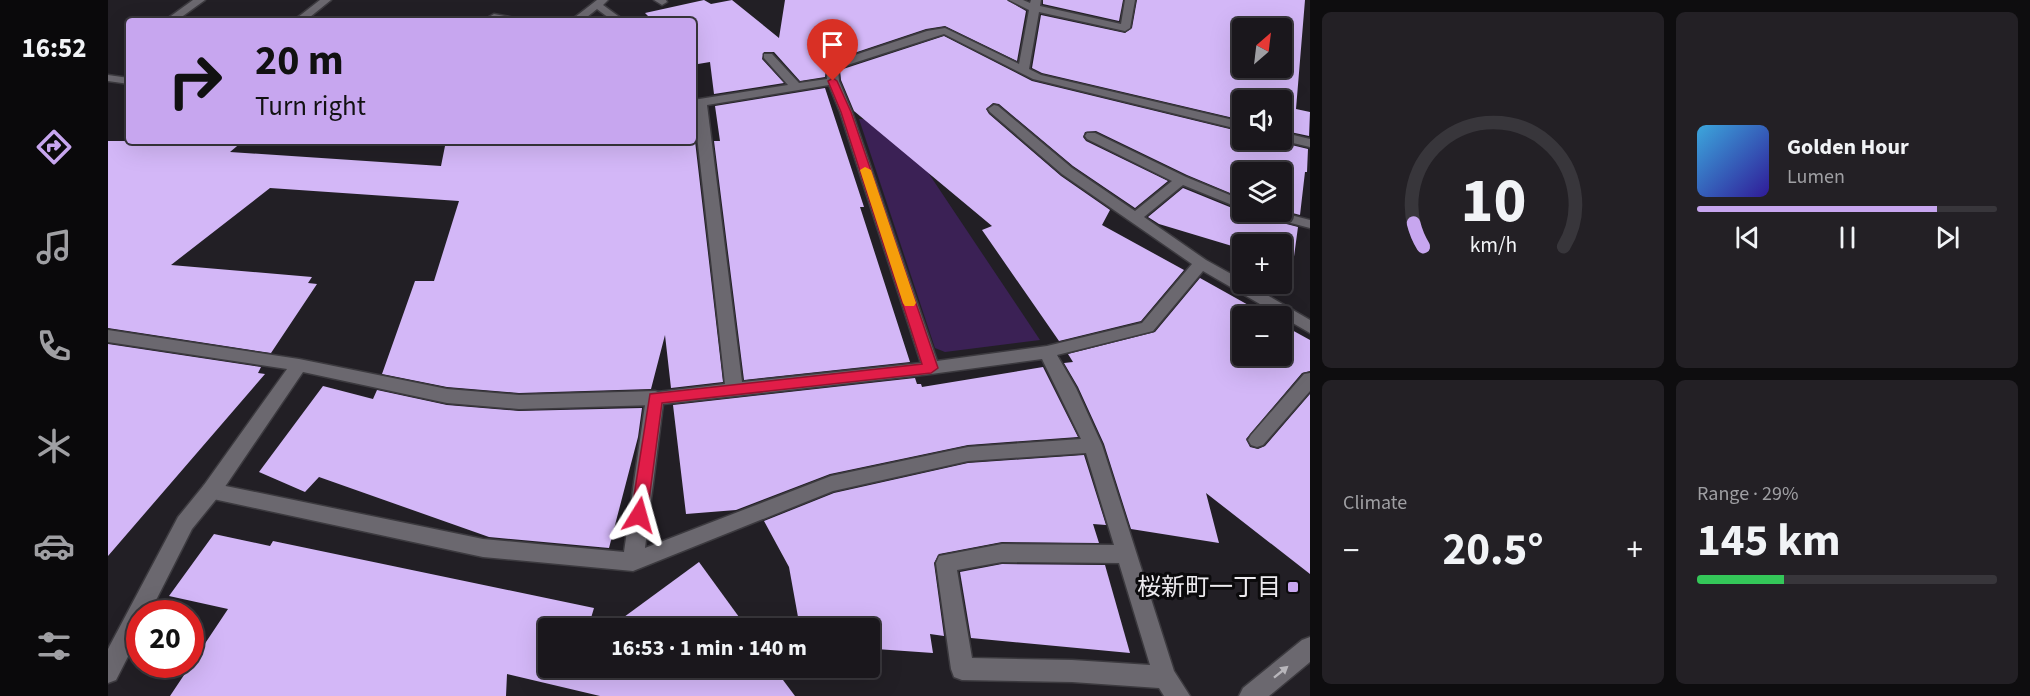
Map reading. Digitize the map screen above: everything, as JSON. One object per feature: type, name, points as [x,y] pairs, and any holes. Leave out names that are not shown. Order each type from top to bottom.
[{"type":"street","points":[[173,18],[200,0]]},
{"type":"street","points":[[302,18],[326,0]]},
{"type":"street","points":[[1014,0],[1125,28],[1130,0]]},
{"type":"street","points":[[579,18],[600,2],[617,18]]},
{"type":"street","points":[[1023,71],[1035,4]]},
{"type":"street","points":[[931,368],[846,112],[833,81],[832,66],[932,33],[945,31],[1037,77],[1232,124]]},
{"type":"street","points":[[768,56],[796,87]]},
{"type":"street","points":[[108,78],[126,81]]},
{"type":"street","points":[[734,388],[697,104],[833,81]]},
{"type":"street","points":[[994,109],[1067,171],[1201,263],[1310,327]]},
{"type":"street","points":[[1091,136],[1181,180],[1232,201]]},
{"type":"street","points":[[1292,139],[1310,143]]},
{"type":"street","points":[[1136,217],[1181,180]]},
{"type":"street","points":[[1292,219],[1310,224]]},
{"type":"street","points":[[108,336],[299,365],[447,396],[519,402],[655,398],[931,368],[1047,352],[1147,327],[1201,263]]},
{"type":"street","points":[[1047,352],[1094,445],[1165,677],[1178,696]]},
{"type":"street","points":[[108,672],[185,523],[211,491],[299,365]]},
{"type":"street","points":[[1257,440],[1310,379]]},
{"type":"street","points":[[633,562],[655,398]]},
{"type":"street","points":[[211,491],[483,548],[633,562],[831,484],[968,454],[1094,445]]},
{"type":"street","points":[[1128,554],[1002,553],[946,563],[962,669],[1072,671],[1165,677]]},
{"type":"street","points":[[1251,696],[1310,648]]},
{"type":"shaded area","points":[[859,119],[893,120],[1040,340],[945,352],[935,348]]},
{"type":"building","points":[[704,0],[711,4],[732,0],[779,38],[785,0],[1007,0],[1026,11],[1017,61],[945,26],[926,29],[827,62],[825,77],[800,81],[774,52],[764,52],[762,59],[784,83],[714,94],[710,62],[696,62],[696,18],[650,18],[645,13]]},
{"type":"building","points":[[1043,0],[1123,0],[1119,21],[1043,4]]},
{"type":"building","points":[[1137,0],[1305,0],[1296,109],[1310,112],[1309,136],[1292,132],[1292,90],[1232,90],[1232,118],[1042,73],[1032,68],[1041,15],[1125,33],[1132,28]]},
{"type":"building","points":[[944,36],[1032,81],[1232,130],[1232,150],[1292,150],[1292,145],[1308,149],[1300,215],[1292,213],[1292,162],[1232,162],[1232,194],[1096,131],[1085,132],[1083,137],[1086,141],[1168,181],[1135,208],[1073,166],[999,104],[993,103],[986,109],[989,114],[1061,176],[1110,210],[1102,225],[1184,270],[1141,321],[1059,341],[982,230],[992,226],[854,111],[841,80],[840,70]]},
{"type":"building","points":[[825,88],[864,207],[860,207],[910,362],[744,380],[714,141],[720,141],[715,106]]},
{"type":"building","points":[[108,141],[126,141],[126,144],[239,144],[230,152],[441,166],[445,144],[695,144],[723,382],[671,388],[665,335],[651,389],[519,393],[447,387],[382,374],[415,281],[434,281],[459,201],[270,188],[171,265],[312,277],[308,283],[317,284],[271,353],[108,328]]},
{"type":"building","points":[[1183,188],[1232,208],[1232,222],[1278,222],[1298,227],[1293,264],[1292,234],[1232,234],[1232,246],[1159,224],[1148,217]]},
{"type":"building","points":[[1200,278],[1250,306],[1232,306],[1232,366],[1292,366],[1292,330],[1310,340],[1310,371],[1302,373],[1246,439],[1250,447],[1258,449],[1265,446],[1310,394],[1310,574],[1206,493],[1219,543],[1131,529],[1104,444],[1078,387],[1064,363],[1073,362],[1068,354],[1155,332]]},
{"type":"building","points":[[108,344],[261,367],[258,373],[265,374],[108,556]]},
{"type":"building","points":[[1043,367],[1078,437],[968,445],[830,474],[736,510],[686,514],[673,405],[915,378],[917,384],[921,384],[922,387]]},
{"type":"building","points":[[323,386],[373,399],[377,390],[447,405],[519,411],[642,408],[638,437],[609,548],[489,537],[319,477],[305,492],[259,472]]},
{"type":"building","points":[[1084,455],[1106,525],[1093,524],[1099,543],[1002,542],[939,554],[934,563],[944,636],[930,634],[933,653],[880,649],[880,618],[798,618],[789,567],[764,521],[834,493],[968,463]]},
{"type":"building","points":[[214,534],[270,546],[273,541],[594,608],[591,618],[538,618],[538,678],[782,678],[795,696],[600,696],[507,674],[506,696],[170,696],[182,678],[204,678],[204,645],[228,609],[204,604],[204,600],[187,600],[169,596]]},
{"type":"building","points":[[699,562],[740,618],[623,618]]},
{"type":"building","points":[[1002,564],[1105,565],[1130,653],[971,638],[960,572]]},
{"type":"slow traffic","points":[[865,170],[909,303]]},
{"type":"place","name":"桜新町一丁目","points":[[1293,587]]},
{"type":"route","points":[[639,515],[655,398],[931,368],[846,112],[833,81]]}]
